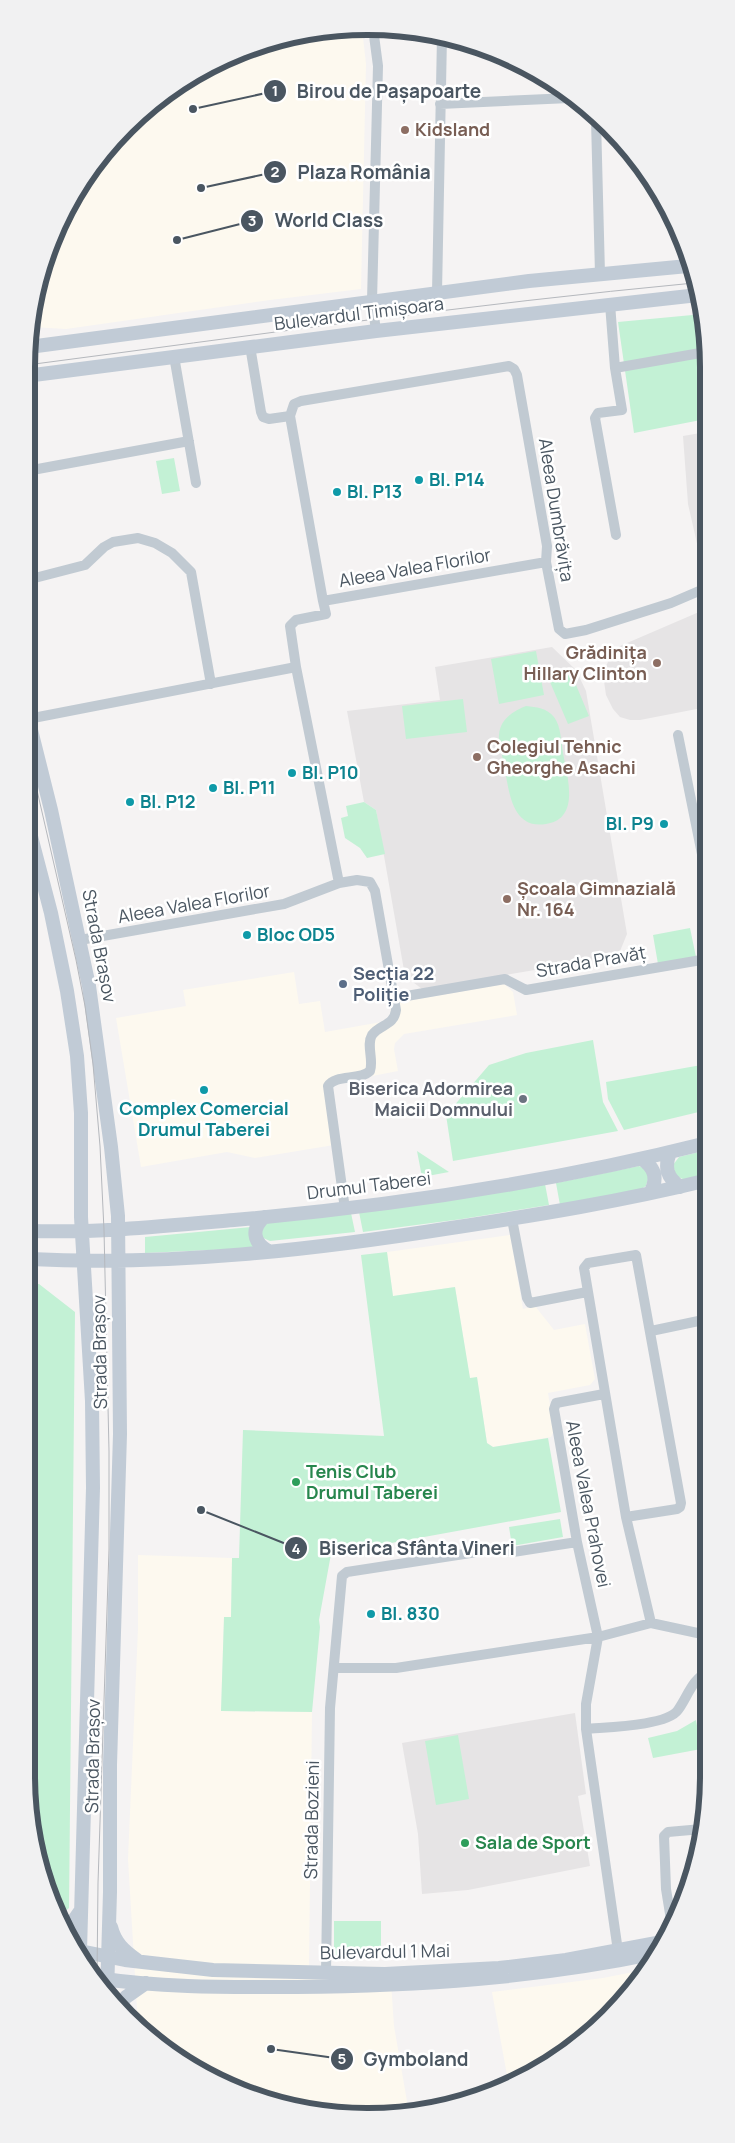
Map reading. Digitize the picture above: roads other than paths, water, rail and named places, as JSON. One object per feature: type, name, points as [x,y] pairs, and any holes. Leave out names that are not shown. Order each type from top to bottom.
[{"type":"main road","name":"Bulevardul Timișoara","points":[[36,346],[372,301],[600,274],[684,266]]},
{"type":"main road","name":"Bulevardul Timișoara","points":[[35,375],[250,346],[692,296]]},
{"type":"main road","points":[[37,340],[53,344]]},
{"type":"main road","name":"Strada Brașov","points":[[35,748],[80,940],[102,1071],[112,1147],[118,1230],[120,1434],[110,1765],[108,1957],[103,1976]]},
{"type":"main road","name":"Strada Brașov","points":[[35,853],[57,940],[77,1056],[81,1113],[82,1231],[92,1401],[93,1488],[80,1942]]},
{"type":"main road","name":"Drumul Taberei","points":[[35,1231],[118,1230],[344,1209],[479,1190],[642,1159],[700,1145]]},
{"type":"main road","points":[[670,1152],[666,1166],[667,1172],[669,1177],[680,1187]]},
{"type":"main road","points":[[642,1159],[649,1164],[655,1174],[650,1194]]},
{"type":"main road","points":[[35,1259],[118,1262],[361,1242],[512,1219],[650,1194],[700,1182]]},
{"type":"main road","points":[[264,1217],[257,1225],[255,1236],[259,1245],[268,1251]]},
{"type":"main road","points":[[69,1923],[81,1910]]},
{"type":"main road","points":[[109,1922],[114,1938],[120,1947],[140,1962]]},
{"type":"main road","name":"Bulevardul 1 Mai","points":[[108,1957],[213,1970],[385,1974],[499,1968],[618,1951],[654,1944]]},
{"type":"main road","points":[[86,1952],[108,1957]]},
{"type":"main road","name":"Bulevardul 1 Mai","points":[[104,1978],[216,1988],[355,1986],[449,1982],[568,1970],[647,1955]]},
{"type":"main road","points":[[123,2001],[146,1983]]},
{"type":"street","points":[[374,35],[378,66],[372,301],[376,331]]},
{"type":"street","points":[[437,293],[442,43]]},
{"type":"street","points":[[440,104],[562,98]]},
{"type":"street","points":[[596,126],[600,274]]},
{"type":"street","points":[[610,304],[615,368],[622,410],[598,414],[595,418],[616,535]]},
{"type":"street","points":[[250,346],[263,417],[269,419],[290,416],[323,601]]},
{"type":"street","points":[[615,368],[699,353]]},
{"type":"street","points":[[174,356],[196,483]]},
{"type":"street","name":"Aleea Dumbrăvița","points":[[290,416],[294,404],[300,401],[508,366],[514,369],[517,375],[547,546],[546,562],[559,629],[565,634],[586,630],[700,590]]},
{"type":"street","points":[[35,470],[189,442]]},
{"type":"street","points":[[35,578],[85,565],[104,547],[113,542],[138,538],[156,543],[172,553],[191,572],[211,684]]},
{"type":"street","name":"Aleea Valea Florilor","points":[[339,883],[296,667],[290,626],[296,620],[326,614],[323,601],[546,562]]},
{"type":"street","points":[[35,717],[296,667]]},
{"type":"street","points":[[678,735],[700,844]]},
{"type":"street","name":"Aleea Valea Florilor","points":[[80,940],[284,904],[339,883],[364,880],[372,885],[375,891],[395,998]]},
{"type":"street","name":"Strada Pravăț","points":[[395,998],[505,979],[526,990],[700,959]]},
{"type":"street","points":[[344,1209],[328,1086],[332,1082],[365,1075],[370,1071],[372,1065],[371,1037],[394,1019],[396,1010],[395,998]]},
{"type":"street","points":[[512,1219],[527,1298],[530,1303],[587,1292]]},
{"type":"street","points":[[626,1517],[680,1507],[651,1331],[636,1255],[584,1265],[626,1517],[651,1623]]},
{"type":"street","points":[[651,1331],[700,1321]]},
{"type":"street","name":"Aleea Valea Prahovei","points":[[604,1394],[556,1403],[555,1406],[577,1542],[598,1637],[586,1704],[586,1730],[618,1951]]},
{"type":"street","name":"Strada Bozieni","points":[[326,1972],[330,1708],[341,1578],[344,1574],[351,1571],[503,1548],[513,1552],[577,1542]]},
{"type":"street","points":[[334,1668],[396,1668],[598,1637],[651,1623],[700,1634]]},
{"type":"street","points":[[586,1730],[660,1720],[677,1712],[696,1680],[700,1677]]},
{"type":"street","points":[[671,1913],[666,1888],[664,1836],[668,1832],[695,1830]]},
{"type":"tram line","points":[[35,364],[443,311],[690,283]]},
{"type":"tram line","points":[[35,781],[85,1006],[93,1064],[100,1146],[104,1230],[109,1451],[109,1549],[98,1883],[97,1968]]},
{"type":"place","name":"Birou de Pașapoarte","points":[[193,109]]},
{"type":"place","name":"Kidsland","points":[[405,130]]},
{"type":"place","name":"Plaza România","points":[[201,188]]},
{"type":"place","name":"World Class","points":[[177,240]]},
{"type":"place","name":"Bl. P14","points":[[419,480]]},
{"type":"place","name":"Bl. P13","points":[[337,492]]},
{"type":"place","name":"Grădinița Hillary Clinton","points":[[657,663]]},
{"type":"place","name":"Colegiul Tehnic Gheorghe Asachi","points":[[477,757]]},
{"type":"place","name":"Bl. P10","points":[[292,773]]},
{"type":"place","name":"Bl. P11","points":[[213,788]]},
{"type":"place","name":"Bl. P12","points":[[130,802]]},
{"type":"place","name":"Bl. P9","points":[[664,824]]},
{"type":"place","name":"Școala Gimnazială Nr. 164","points":[[507,899]]},
{"type":"place","name":"Bloc OD5","points":[[247,935]]},
{"type":"place","name":"Secția 22 Poliție","points":[[343,984]]},
{"type":"place","name":"Complex Comercial Drumul Taberei","points":[[204,1090]]},
{"type":"place","name":"Biserica Adormirea Maicii Domnului","points":[[523,1099]]},
{"type":"place","name":"Tenis Club Drumul Taberei","points":[[296,1482]]},
{"type":"place","name":"Biserica Sfânta Vineri","points":[[201,1510]]},
{"type":"place","name":"Bl. 830","points":[[371,1614]]},
{"type":"place","name":"Sala de Sport","points":[[465,1843]]},
{"type":"place","name":"Gymboland","points":[[271,2049]]}]
